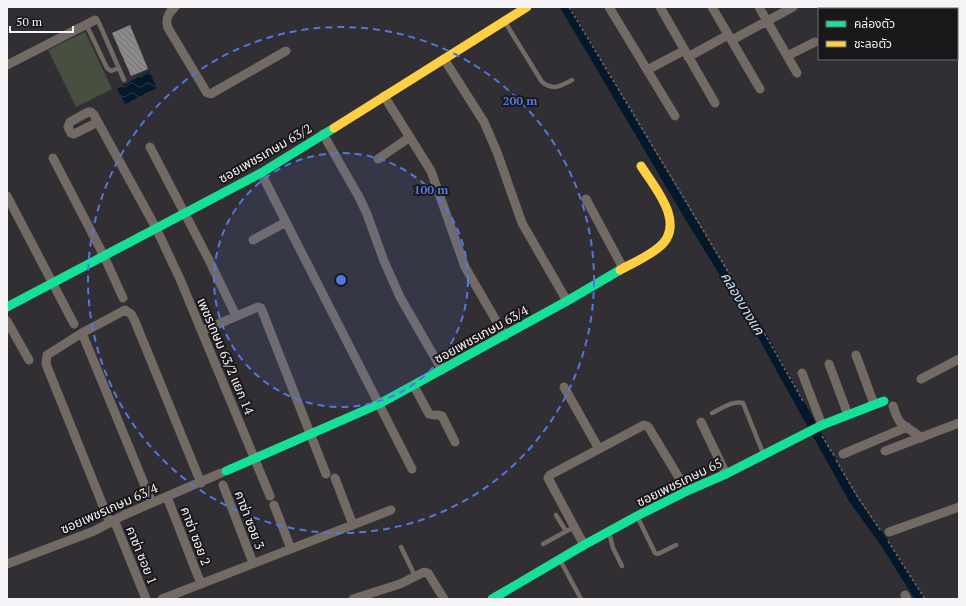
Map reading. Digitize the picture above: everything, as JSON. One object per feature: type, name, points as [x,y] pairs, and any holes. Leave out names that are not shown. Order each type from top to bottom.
[{"type":"street","points":[[175,7],[167,16],[166,22],[168,28],[207,93],[211,94],[286,51]]},
{"type":"street","name":"ซอยเพชรเกษม 63/2","points":[[7,307],[184,212],[261,173],[527,7]]},
{"type":"street","points":[[609,7],[675,116]]},
{"type":"street","points":[[660,7],[715,103]]},
{"type":"street","points":[[712,7],[760,89]]},
{"type":"street","points":[[760,7],[797,73]]},
{"type":"street","points":[[647,70],[730,38],[793,7]]},
{"type":"street","points":[[7,65],[91,22]]},
{"type":"street","points":[[787,56],[816,42]]},
{"type":"street","points":[[444,59],[484,122],[497,152],[522,223],[567,301]]},
{"type":"street","points":[[384,96],[431,171],[465,266],[505,336]]},
{"type":"street","name":"เพชรเกษม 63/2 แยก 14","points":[[98,122],[156,228],[202,331],[270,496]]},
{"type":"street","points":[[323,134],[360,197],[384,261],[400,297],[442,370]]},
{"type":"street","points":[[378,159],[410,137]]},
{"type":"street","points":[[150,147],[209,260],[236,316]]},
{"type":"street","points":[[53,158],[104,256],[123,298]]},
{"type":"street","name":"ซอยเพชรเกษม 63/4","points":[[7,564],[94,531],[152,503],[201,483],[254,458],[379,404],[505,336],[658,248],[665,242],[670,230],[669,217],[666,206],[642,166]]},
{"type":"street","points":[[261,173],[412,469]]},
{"type":"street","points":[[7,196],[74,324]]},
{"type":"street","points":[[586,199],[623,268]]},
{"type":"street","points":[[253,240],[286,222]]},
{"type":"street","points":[[202,331],[258,307],[261,308],[326,474]]},
{"type":"street","points":[[152,503],[82,333],[125,310],[131,314],[201,483]]},
{"type":"street","points":[[7,321],[29,360]]},
{"type":"street","name":"คาซ่า ซอย 1","points":[[82,333],[47,355],[46,364],[146,599]]},
{"type":"street","points":[[856,355],[874,404]]},
{"type":"street","points":[[921,379],[959,359]]},
{"type":"street","points":[[829,364],[848,415]]},
{"type":"street","points":[[802,373],[821,427]]},
{"type":"street","points":[[414,386],[429,414],[432,416],[439,414],[442,416],[455,442]]},
{"type":"street","points":[[564,387],[599,449]]},
{"type":"street","name":"ซอยเพชรเกษม 65","points":[[497,598],[560,559],[637,516],[808,433],[884,401]]},
{"type":"street","points":[[893,406],[901,424],[921,438]]},
{"type":"street","points":[[701,422],[726,474]]},
{"type":"street","points":[[885,451],[959,424]]},
{"type":"street","points":[[584,545],[570,529],[548,478],[550,475],[599,449],[644,426],[647,426],[687,491]]},
{"type":"street","points":[[843,454],[907,427]]},
{"type":"street","points":[[335,478],[353,525]]},
{"type":"street","name":"คาซ่า ซอย 3","points":[[223,485],[253,563]]},
{"type":"street","name":"คาซ่า ซอย 2","points":[[167,497],[201,584]]},
{"type":"street","points":[[274,505],[291,548]]},
{"type":"street","points":[[887,536],[959,507]]},
{"type":"street","points":[[162,599],[391,510]]},
{"type":"street","points":[[353,599],[400,584],[424,572],[428,573],[444,599]]},
{"type":"lane","points":[[504,21],[545,85],[554,88],[572,80]]},
{"type":"lane","points":[[119,68],[111,71],[107,68],[91,22],[99,23],[119,68],[124,80]]},
{"type":"lane","points":[[712,413],[734,403],[743,403],[764,455]]},
{"type":"lane","points":[[543,544],[570,529],[556,515]]},
{"type":"lane","points":[[637,516],[655,553],[658,554],[676,545]]},
{"type":"lane","points":[[607,533],[610,536],[612,548],[622,566]]},
{"type":"lane","points":[[402,547],[415,576]]},
{"type":"lane","points":[[560,559],[581,599]]},
{"type":"path","points":[[569,7],[754,315],[804,403]]},
{"type":"path","points":[[821,427],[857,496],[887,536],[925,599]]},
{"type":"green space","points":[[85,32],[112,89],[76,107],[48,50]]},
{"type":"water","points":[[149,71],[157,88],[125,104],[117,89]]},
{"type":"building","points":[[130,25],[148,69],[131,76],[112,33]]},
{"type":"waterway","name":"คลองบางแค","points":[[565,7],[691,220],[758,328],[853,499],[886,545],[920,599]]},
{"type":"traffic: fast","points":[[7,307],[261,173],[334,128]]},
{"type":"traffic: fast","points":[[226,471],[379,404],[567,301],[620,270]]},
{"type":"traffic: fast","points":[[492,599],[637,516],[689,490],[726,474],[822,425],[884,401]]},
{"type":"traffic: slow","points":[[334,128],[527,7]]},
{"type":"traffic: slow","points":[[620,270],[645,257],[658,248],[666,239],[670,229],[666,207],[654,185],[641,166]]}]
